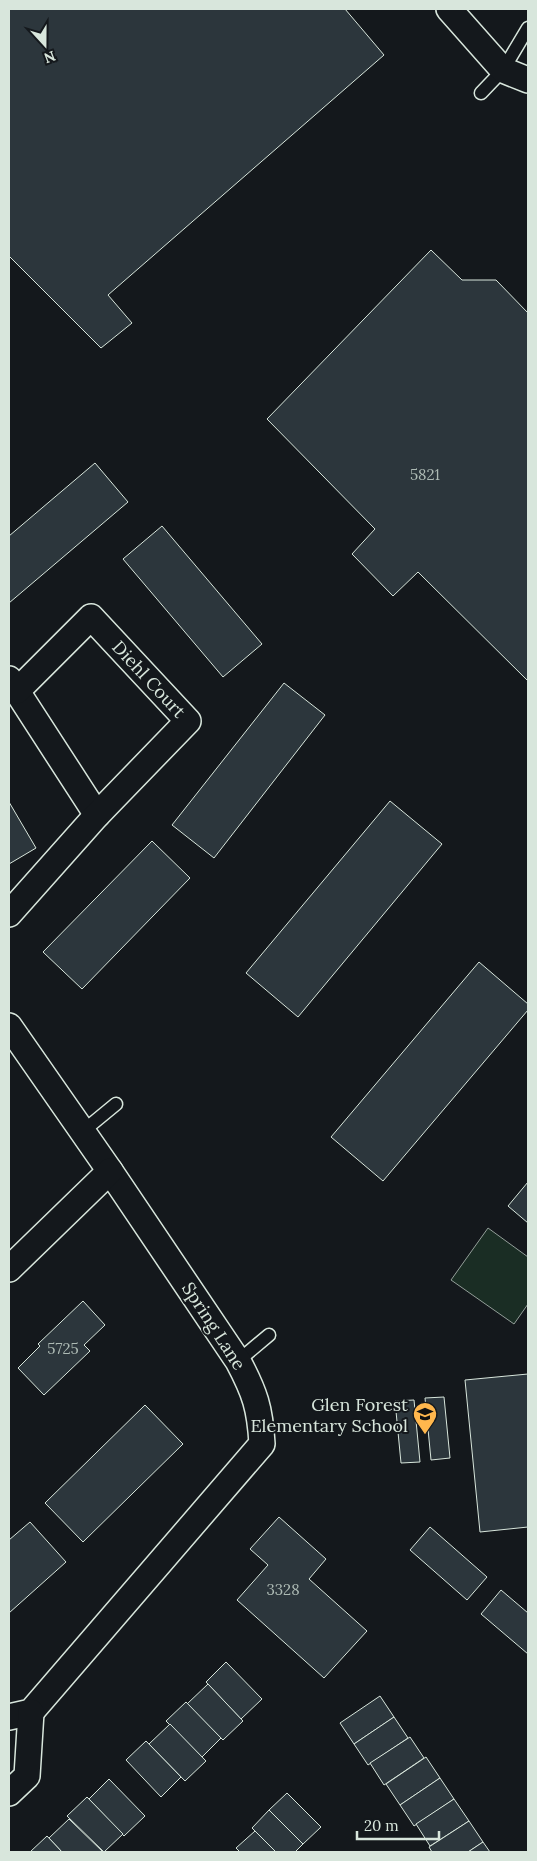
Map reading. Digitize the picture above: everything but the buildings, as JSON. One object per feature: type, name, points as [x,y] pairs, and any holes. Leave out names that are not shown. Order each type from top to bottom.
[{"type":"street","points":[[449,9],[503,70],[528,80]]},
{"type":"street","name":"Diehl Court","points":[[9,914],[97,815],[188,721],[91,617],[13,685],[97,815]]},
{"type":"street","name":"Spring Lane","points":[[9,1026],[110,1171],[238,1361],[252,1386],[261,1416],[262,1444],[20,1714],[27,1776],[9,1793]]},
{"type":"street","points":[[9,1269],[110,1171]]},
{"type":"lane","points":[[481,93],[503,70],[528,28]]},
{"type":"lane","points":[[82,1132],[116,1104]]},
{"type":"lane","points":[[238,1361],[269,1334]]},
{"type":"green space","points":[[488,1228],[528,1257],[528,1304],[514,1324],[451,1280]]},
{"type":"place","name":"Glen Forest Elementary School","points":[[425,1435]]}]
